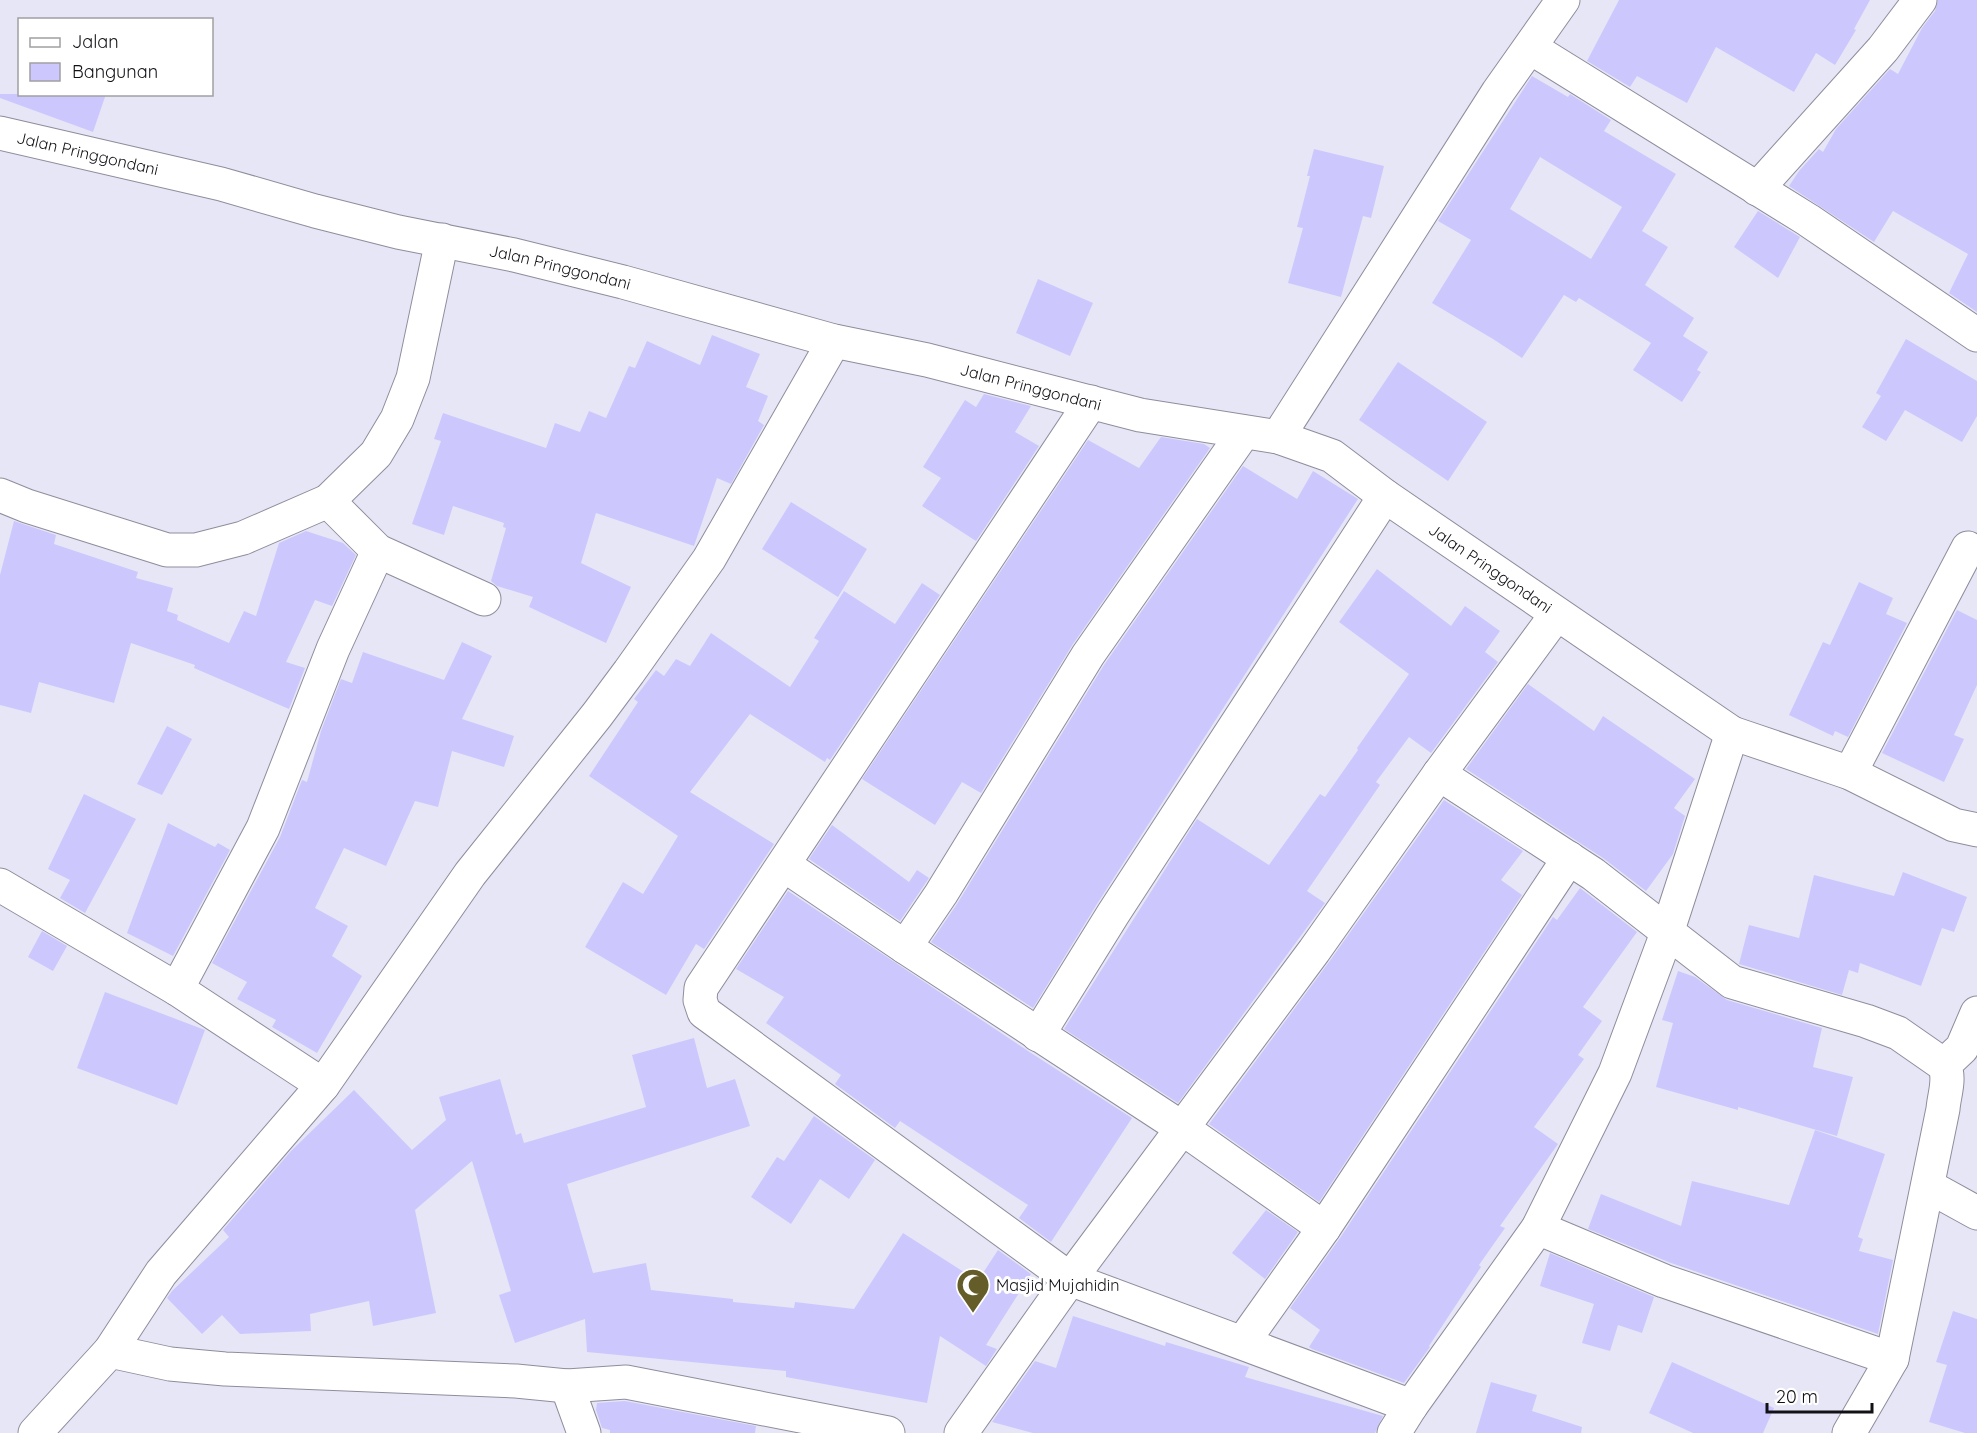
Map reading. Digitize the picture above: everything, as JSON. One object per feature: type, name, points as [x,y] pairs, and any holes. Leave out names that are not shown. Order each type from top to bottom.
[{"type":"street","points":[[1278,437],[1498,92],[1563,0]]},
{"type":"street","points":[[1757,189],[1883,49],[1920,0]]},
{"type":"street","points":[[1531,48],[1808,220],[1977,335]]},
{"type":"street","name":"Jalan Pringgondani","points":[[0,133],[221,184],[315,211],[514,255],[623,282],[834,341],[927,360],[1140,415],[1278,437],[1332,456],[1385,496],[1732,733],[1850,773],[1954,825],[1977,830]]},
{"type":"street","points":[[0,495],[27,506],[167,550],[196,550],[243,538],[328,501],[376,454],[397,420],[413,378],[442,240]]},
{"type":"street","points":[[35,1433],[110,1352],[162,1273],[323,1085],[470,874],[597,715],[709,559],[834,341]]},
{"type":"street","points":[[1091,402],[700,988],[700,1000],[704,1012],[1070,1279],[1411,1406]]},
{"type":"street","points":[[905,947],[941,894],[1088,655],[1244,432]]},
{"type":"street","points":[[1038,1035],[1113,914],[1385,496]]},
{"type":"street","points":[[328,501],[378,551],[484,599]]},
{"type":"street","points":[[1850,773],[1968,548]]},
{"type":"street","points":[[177,988],[263,828],[333,649],[378,551]]},
{"type":"street","points":[[961,1433],[1070,1279],[1314,951],[1438,774],[1557,615]]},
{"type":"street","points":[[1394,1433],[1538,1228],[1615,1073],[1667,933],[1732,733]]},
{"type":"street","points":[[1438,774],[1593,874],[1732,982],[1866,1021],[1898,1033],[1944,1065],[1947,1080],[1928,1186],[1892,1359],[1849,1433]]},
{"type":"street","points":[[1243,1342],[1324,1228],[1569,858]]},
{"type":"street","points":[[784,865],[1182,1128],[1324,1228]]},
{"type":"street","points":[[0,885],[177,988],[323,1085]]},
{"type":"street","points":[[1944,1065],[1962,1048],[1977,1013]]},
{"type":"street","points":[[1928,1186],[1977,1213]]},
{"type":"street","points":[[1538,1228],[1664,1281],[1892,1359]]},
{"type":"street","points":[[110,1352],[170,1364],[225,1369],[505,1380],[567,1386],[626,1382],[888,1433]]},
{"type":"street","points":[[567,1386],[583,1431]]},
{"type":"building","points":[[1619,0],[1870,0],[1854,29],[1856,30],[1835,65],[1816,53],[1794,92],[1716,47],[1687,103],[1637,76],[1630,87],[1587,61]]},
{"type":"building","points":[[1938,0],[1977,0],[1977,312],[1949,293],[1968,254],[1893,211],[1874,242],[1789,186],[1819,149],[1823,152],[1836,129],[1890,69],[1898,74],[1922,28],[1935,11]]},
{"type":"building","points":[[1532,76],[1568,97],[1570,94],[1611,120],[1604,131],[1676,174],[1642,231],[1668,247],[1645,285],[1694,318],[1683,336],[1708,352],[1697,370],[1701,372],[1682,402],[1633,370],[1651,343],[1579,298],[1576,302],[1564,295],[1522,358],[1432,303],[1471,240],[1438,221]],"holes":[[[1540,157],[1622,207],[1591,259],[1510,209]]]},
{"type":"building","points":[[0,94],[105,96],[93,132],[0,98]]},
{"type":"building","points":[[1314,149],[1384,166],[1371,218],[1363,216],[1341,297],[1288,283],[1303,228],[1297,227],[1310,176],[1307,176]]},
{"type":"building","points":[[1758,211],[1800,237],[1778,278],[1734,247]]},
{"type":"building","points":[[1038,279],[1093,303],[1070,356],[1016,333]]},
{"type":"building","points":[[712,335],[760,354],[746,387],[768,396],[758,421],[764,425],[731,484],[717,478],[694,546],[596,513],[581,563],[631,587],[606,643],[529,607],[533,597],[497,586],[491,581],[506,528],[503,527],[504,523],[453,506],[444,535],[412,524],[441,441],[434,439],[443,413],[546,448],[555,423],[580,432],[589,411],[606,418],[629,366],[635,368],[647,341],[700,365]]},
{"type":"building","points":[[1906,339],[1977,381],[1977,416],[1962,442],[1905,410],[1886,441],[1862,427],[1881,396],[1876,393]]},
{"type":"building","points":[[1398,362],[1487,422],[1448,481],[1359,420]]},
{"type":"building","points":[[984,394],[1031,406],[1015,432],[1039,446],[976,541],[922,506],[941,478],[923,467],[965,400],[976,407]]},
{"type":"building","points":[[1161,437],[1204,444],[1210,448],[1073,644],[981,793],[962,782],[935,825],[862,779],[1088,440],[1139,468]]},
{"type":"building","points":[[1243,466],[1297,499],[1313,471],[1358,499],[1097,904],[1033,1008],[931,942],[957,904],[1104,665]]},
{"type":"building","points":[[791,502],[867,549],[838,597],[762,549]]},
{"type":"building","points":[[14,521],[56,535],[54,544],[138,572],[136,578],[173,588],[167,611],[178,615],[177,620],[229,643],[244,611],[256,616],[279,543],[306,531],[343,543],[356,555],[332,606],[315,600],[286,662],[305,668],[289,709],[194,668],[195,665],[131,643],[114,703],[39,682],[31,713],[0,705],[0,575]]},
{"type":"building","points":[[1377,569],[1451,626],[1465,606],[1500,631],[1485,652],[1498,662],[1431,753],[1409,737],[1376,782],[1380,785],[1307,891],[1325,903],[1178,1103],[1064,1029],[1197,819],[1269,865],[1320,794],[1325,797],[1358,750],[1357,748],[1409,674],[1339,622]]},
{"type":"building","points":[[1859,582],[1893,598],[1886,614],[1907,623],[1848,737],[1835,731],[1833,736],[1789,715],[1823,642],[1830,645]]},
{"type":"building","points":[[922,583],[940,595],[830,760],[827,758],[825,762],[750,714],[690,792],[774,844],[704,949],[696,944],[666,995],[585,947],[623,882],[643,894],[678,836],[589,776],[638,702],[634,699],[656,670],[664,676],[676,659],[690,666],[711,633],[790,687],[819,641],[814,638],[844,591],[895,624]]},
{"type":"building","points":[[1957,610],[1977,620],[1977,685],[1954,735],[1964,739],[1944,782],[1882,753]]},
{"type":"building","points":[[462,642],[492,656],[462,719],[514,736],[504,767],[452,751],[438,807],[415,801],[386,866],[344,848],[315,908],[348,926],[332,956],[362,976],[317,1053],[272,1027],[276,1020],[237,999],[247,982],[212,963],[280,837],[302,780],[307,782],[321,731],[341,679],[352,683],[363,652],[444,680]]},
{"type":"building","points":[[1528,684],[1594,731],[1603,716],[1695,779],[1674,808],[1685,816],[1673,854],[1646,891],[1603,858],[1466,769]]},
{"type":"building","points":[[167,726],[192,739],[162,795],[137,784]]},
{"type":"building","points":[[84,794],[136,819],[85,913],[60,898],[70,880],[48,869]]},
{"type":"building","points":[[1444,800],[1523,851],[1501,880],[1522,895],[1319,1202],[1209,1124],[1329,962]]},
{"type":"building","points":[[168,823],[215,847],[218,843],[230,850],[173,956],[127,933]]},
{"type":"building","points":[[832,825],[909,882],[917,870],[929,878],[900,921],[809,859]]},
{"type":"building","points":[[1903,872],[1967,897],[1954,932],[1942,928],[1921,986],[1860,963],[1858,973],[1849,970],[1842,995],[1739,964],[1749,925],[1799,938],[1814,875],[1894,896]]},
{"type":"building","points":[[1580,888],[1637,932],[1583,1007],[1602,1021],[1578,1055],[1584,1059],[1534,1127],[1558,1144],[1500,1226],[1505,1228],[1479,1265],[1481,1267],[1430,1347],[1404,1383],[1312,1349],[1309,1347],[1320,1330],[1290,1308],[1340,1238],[1553,917],[1557,920]]},
{"type":"building","points":[[788,891],[1132,1118],[1051,1242],[1019,1218],[1028,1205],[900,1121],[895,1128],[835,1084],[841,1075],[766,1023],[784,997],[736,969]]},
{"type":"building","points":[[42,931],[67,946],[53,971],[28,957]]},
{"type":"building","points":[[1678,971],[1695,977],[1727,1000],[1822,1028],[1813,1067],[1853,1077],[1837,1136],[1738,1107],[1738,1110],[1656,1087],[1673,1023],[1662,1020]]},
{"type":"building","points":[[105,992],[205,1030],[177,1105],[77,1068]]},
{"type":"building","points":[[694,1038],[707,1088],[735,1079],[750,1126],[567,1184],[593,1273],[646,1263],[651,1290],[794,1308],[795,1302],[854,1309],[903,1233],[967,1274],[970,1269],[981,1276],[998,1250],[1031,1274],[986,1345],[997,1349],[986,1366],[940,1336],[927,1403],[786,1377],[786,1371],[587,1352],[585,1319],[515,1343],[499,1295],[511,1291],[472,1161],[415,1210],[436,1313],[373,1326],[369,1301],[310,1314],[311,1331],[240,1334],[222,1315],[202,1334],[167,1298],[229,1237],[223,1230],[291,1151],[354,1090],[412,1150],[446,1120],[439,1097],[500,1079],[516,1135],[521,1133],[524,1143],[646,1107],[632,1055]]},
{"type":"building","points":[[814,1116],[875,1160],[849,1199],[820,1179],[791,1224],[751,1197],[777,1157],[784,1161]]},
{"type":"building","points":[[1815,1130],[1885,1154],[1858,1237],[1863,1239],[1859,1251],[1893,1260],[1878,1334],[1671,1263],[1588,1229],[1601,1194],[1681,1226],[1692,1181],[1789,1205]]},
{"type":"building","points":[[1266,1210],[1298,1232],[1265,1279],[1232,1253]]},
{"type":"building","points":[[1550,1253],[1654,1297],[1642,1333],[1618,1325],[1610,1351],[1582,1343],[1594,1304],[1540,1286]]},
{"type":"building","points":[[1953,1311],[1977,1319],[1977,1433],[1965,1433],[1929,1422],[1947,1365],[1936,1362]]},
{"type":"building","points":[[1073,1316],[1165,1346],[1166,1342],[1249,1367],[1245,1377],[1383,1416],[1375,1433],[1033,1433],[992,1422],[1035,1361],[1056,1368]]},
{"type":"building","points":[[1672,1362],[1774,1408],[1763,1433],[1693,1433],[1649,1413]]},
{"type":"building","points":[[1491,1382],[1537,1395],[1532,1411],[1582,1427],[1581,1433],[1476,1433]]},
{"type":"building","points":[[625,1401],[756,1426],[755,1433],[610,1433],[610,1430],[602,1428],[596,1410],[597,1403]]},
{"type":"place","name":"Masjid Mujahidin","points":[[973,1314]]}]
